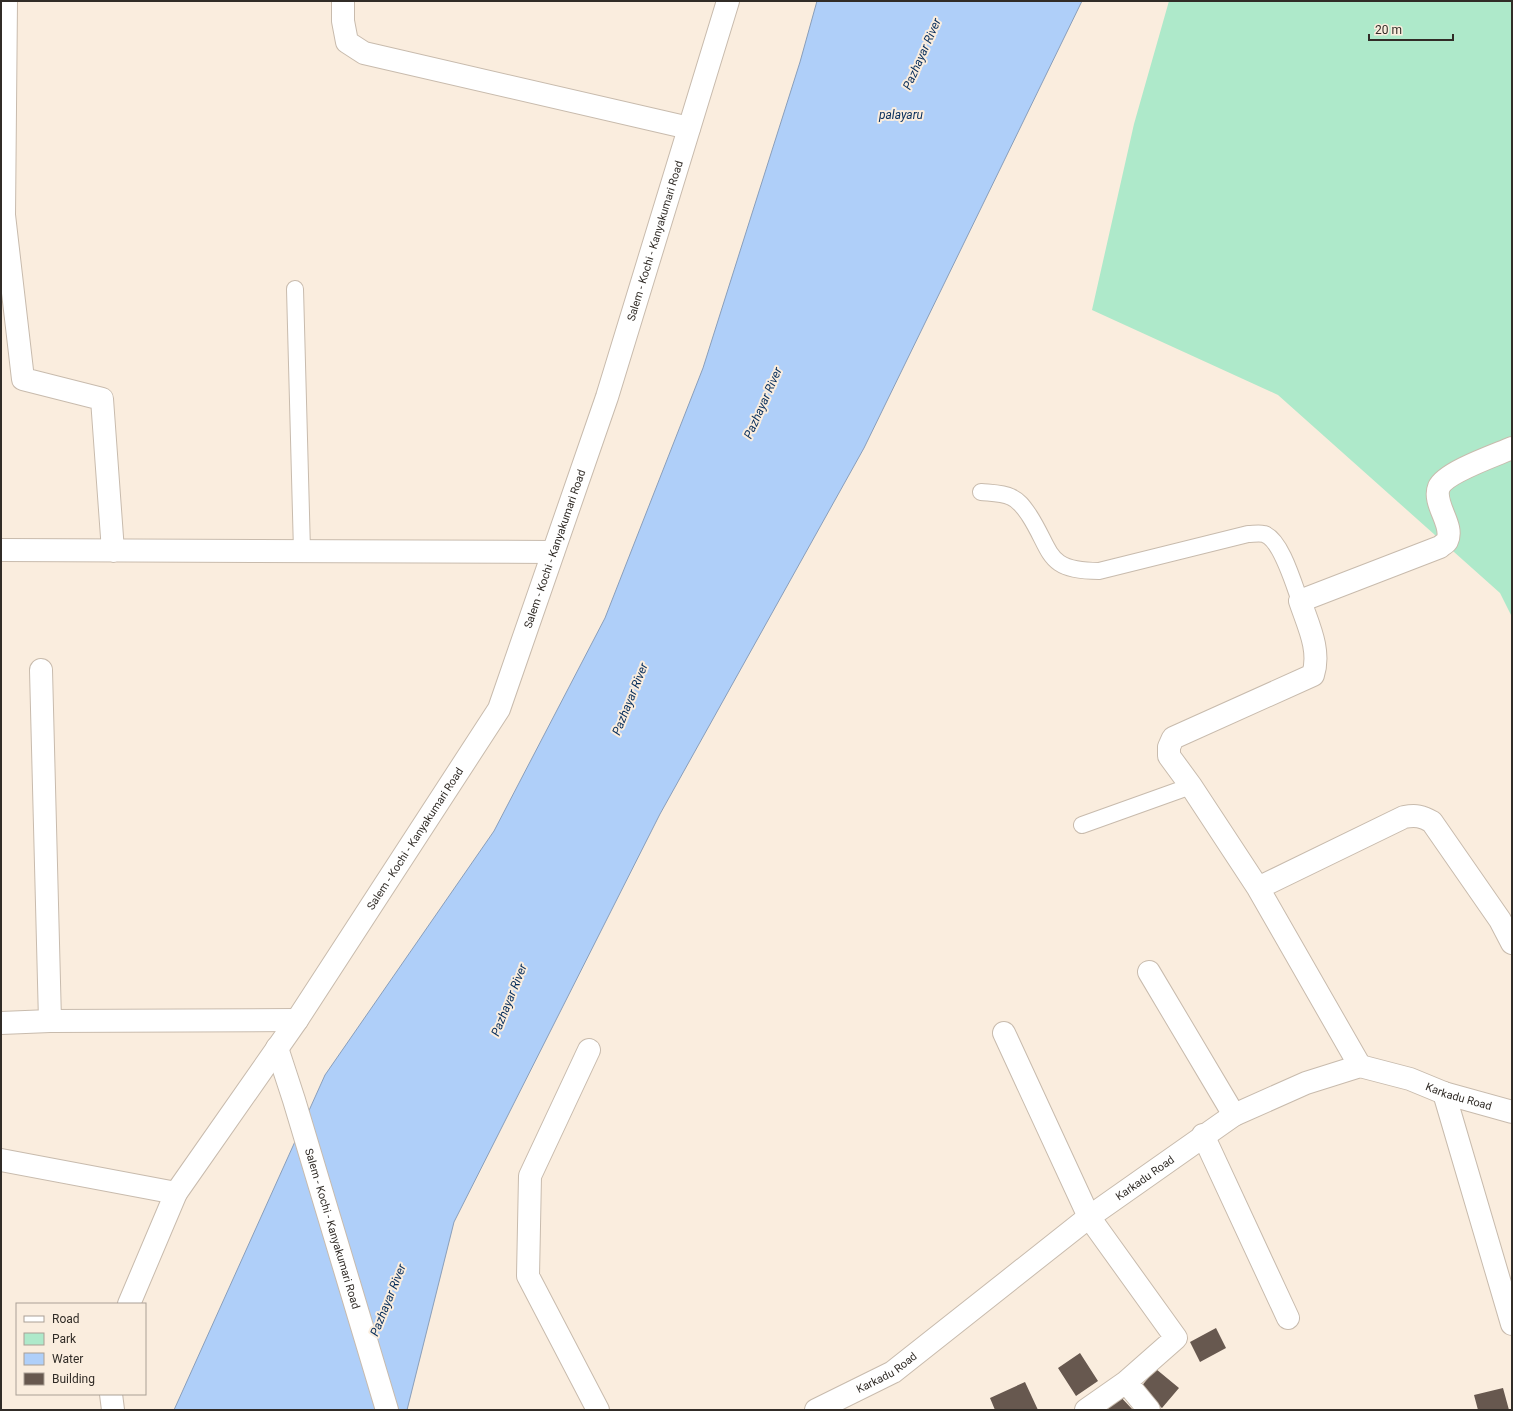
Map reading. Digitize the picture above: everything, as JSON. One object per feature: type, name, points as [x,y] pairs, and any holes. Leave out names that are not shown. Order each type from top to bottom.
[{"type":"street","points":[[6,1],[3,215],[23,380],[102,399],[113,551]]},
{"type":"street","points":[[343,1],[342,21],[347,42],[364,53],[689,128]]},
{"type":"street","name":"Salem - Kochi - Kanyakumari Road","points":[[129,1303],[176,1193],[296,1020],[499,709],[607,397],[728,1]]},
{"type":"street","points":[[1360,1066],[1258,888],[1192,786],[1169,756],[1169,747],[1173,738],[1313,675],[1316,665],[1315,646],[1300,601],[1440,547],[1447,541],[1449,533],[1438,496],[1439,486],[1457,471],[1512,448]]},
{"type":"street","points":[[1,550],[553,552]]},
{"type":"street","points":[[41,670],[50,1021]]},
{"type":"street","points":[[1258,888],[1404,817],[1415,815],[1432,822],[1500,920],[1512,943]]},
{"type":"street","points":[[1149,972],[1234,1115]]},
{"type":"street","points":[[1,1023],[50,1021],[296,1020]]},
{"type":"street","points":[[1004,1033],[1089,1217],[1176,1338],[1126,1382],[1086,1410]]},
{"type":"street","name":"Salem - Kochi - Kanyakumari Road","points":[[277,1048],[387,1410]]},
{"type":"street","points":[[589,1050],[530,1176],[528,1276],[598,1410]]},
{"type":"street","name":"Karkadu Road","points":[[816,1410],[893,1372],[1089,1217],[1234,1115],[1306,1083],[1360,1066],[1410,1079],[1444,1093],[1512,1112]]},
{"type":"street","points":[[1444,1093],[1512,1324]]},
{"type":"street","points":[[1203,1136],[1288,1318]]},
{"type":"street","points":[[1,1160],[176,1193]]},
{"type":"street","points":[[1126,1382],[1149,1410]]},
{"type":"street","points":[[111,1395],[112,1410]]},
{"type":"lane","points":[[296,289],[302,551]]},
{"type":"lane","points":[[981,492],[1011,497],[1021,504],[1033,521],[1050,555],[1064,567],[1086,571],[1100,571],[1248,534],[1263,534],[1270,538],[1279,548],[1300,601]]},
{"type":"lane","points":[[1082,825],[1192,786]]},
{"type":"green space","points":[[1169,1],[1512,1],[1512,617],[1500,593],[1278,395],[1092,310],[1134,124]]},
{"type":"water","name":"palayaru","points":[[817,1],[1082,1],[864,448],[660,814],[454,1222],[407,1410],[174,1410],[325,1075],[494,831],[605,618],[703,368],[800,62]]},
{"type":"building","points":[[1216,1328],[1226,1348],[1200,1362],[1190,1342]]},
{"type":"building","points":[[1080,1353],[1098,1381],[1076,1396],[1058,1368]]},
{"type":"building","points":[[1156,1369],[1179,1388],[1162,1408],[1139,1389]]},
{"type":"building","points":[[1025,1382],[1038,1410],[995,1410],[990,1398]]},
{"type":"building","points":[[1503,1388],[1509,1410],[1478,1410],[1474,1395]]},
{"type":"building","points":[[1117,1393],[1133,1410],[1099,1410]]},
{"type":"water label","name":"Pazhayar River","points":[[922,54]]},
{"type":"water label","name":"Pazhayar River","points":[[763,403]]},
{"type":"water label","name":"Pazhayar River","points":[[630,699]]},
{"type":"water label","name":"Pazhayar River","points":[[509,1000]]},
{"type":"water label","name":"Pazhayar River","points":[[388,1300]]}]
